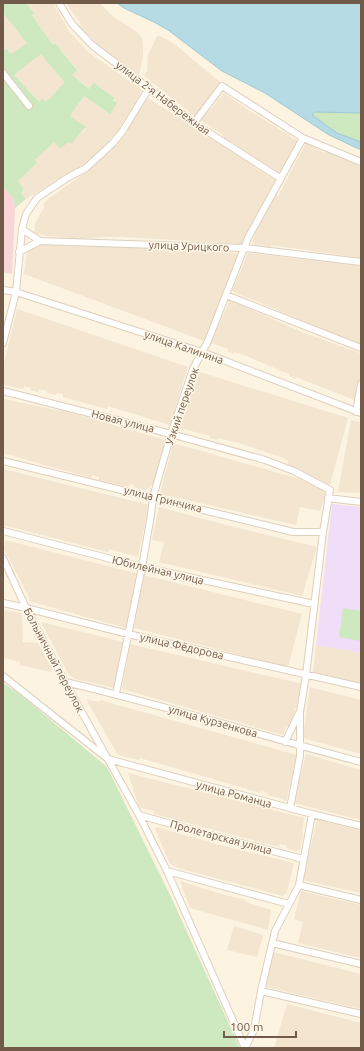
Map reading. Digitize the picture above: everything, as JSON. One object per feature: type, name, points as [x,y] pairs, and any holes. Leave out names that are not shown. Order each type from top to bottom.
[{"type":"street","name":"улица 2-я Набережная","points":[[59,3],[72,24],[92,45],[194,123],[280,178]]},
{"type":"street","points":[[3,73],[29,106]]},
{"type":"street","points":[[194,123],[222,86],[303,138],[361,162]]},
{"type":"street","points":[[3,343],[16,292],[19,252],[22,229],[26,214],[37,198],[67,178],[86,168],[112,144],[122,132],[149,88]]},
{"type":"street","name":"Узкий переулок","points":[[116,694],[142,567],[153,497],[172,434],[194,369],[226,295],[248,238],[303,138]]},
{"type":"street","points":[[22,229],[40,241]]},
{"type":"street","name":"улица Урицкого","points":[[19,252],[40,241],[245,248],[361,262]]},
{"type":"street","name":"улица Калинина","points":[[3,290],[16,292],[202,352],[358,412]]},
{"type":"street","points":[[226,295],[361,348]]},
{"type":"street","points":[[358,412],[361,384]]},
{"type":"street","name":"Новая улица","points":[[3,391],[172,434],[265,460],[294,471],[330,490],[328,498]]},
{"type":"street","name":"улица Гринчика","points":[[3,461],[293,532],[323,532]]},
{"type":"street","points":[[290,808],[300,756],[300,712],[328,498],[361,502]]},
{"type":"street","name":"Юбилейная улица","points":[[3,531],[142,567],[314,604]]},
{"type":"street","name":"Больничный переулок","points":[[3,558],[26,608],[65,682],[139,815],[166,871],[245,1048]]},
{"type":"street","name":"улица Фёдорова","points":[[3,603],[128,634],[361,687]]},
{"type":"street","points":[[3,676],[108,759]]},
{"type":"street","name":"улица Курзенкова","points":[[65,682],[116,694],[361,762]]},
{"type":"street","points":[[285,742],[300,712]]},
{"type":"street","name":"улица Романца","points":[[108,759],[201,785],[361,826]]},
{"type":"street","points":[[245,1048],[254,1030],[260,991],[275,931],[298,884],[312,814]]},
{"type":"street","name":"Пролетарская улица","points":[[139,815],[303,859]]},
{"type":"street","points":[[166,871],[289,904]]},
{"type":"street","points":[[298,884],[361,900]]},
{"type":"street","points":[[272,943],[361,964]]},
{"type":"street","points":[[260,991],[361,1014]]},
{"type":"shaded area","points":[[26,3],[53,3],[69,31],[88,52],[142,90],[119,128],[120,129],[109,140],[110,142],[107,146],[105,145],[88,162],[26,199],[21,193],[24,190],[17,181],[37,163],[35,160],[54,142],[69,142],[71,144],[86,128],[70,116],[84,96],[110,114],[115,98],[94,84],[89,89],[72,75],[77,69],[55,43],[53,45],[32,15],[33,13]]},
{"type":"shaded area","points":[[66,3],[100,3],[111,15],[137,32],[142,38],[143,45],[143,57],[139,75],[99,46],[80,26],[81,24]]},
{"type":"shaded area","points":[[3,13],[27,43],[11,54],[6,48],[3,51]]},
{"type":"shaded area","points":[[157,36],[172,42],[221,83],[196,117],[144,76],[147,71],[148,55]]},
{"type":"shaded area","points":[[41,54],[66,82],[46,102],[40,101],[14,75]]},
{"type":"shaded area","points":[[224,93],[298,141],[281,173],[244,151],[231,141],[230,143],[223,138],[224,136],[201,120]]},
{"type":"shaded area","points":[[148,98],[275,180],[242,244],[124,237],[77,239],[34,234],[35,223],[45,206],[43,205],[48,199],[82,175],[117,145]]},
{"type":"shaded area","points":[[306,143],[325,153],[326,151],[361,167],[361,258],[271,245],[270,247],[252,244],[255,234],[276,195],[278,196]]},
{"type":"shaded area","points":[[3,187],[14,199],[15,208],[12,274],[3,272]]},
{"type":"shaded area","points":[[43,243],[227,252],[239,254],[224,288],[226,289],[224,294],[222,293],[218,308],[204,341],[24,274],[27,251]]},
{"type":"shaded area","points":[[248,253],[361,266],[361,345],[232,291]]},
{"type":"shaded area","points":[[230,300],[304,333],[360,353],[361,373],[357,401],[296,377],[295,379],[289,376],[289,374],[244,355],[234,352],[234,354],[227,351],[228,349],[211,343]]},
{"type":"shaded area","points":[[17,309],[188,367],[170,425],[108,406],[107,409],[63,397],[63,394],[57,393],[56,395],[39,389],[38,392],[24,386],[23,389],[3,385],[3,367]]},
{"type":"shaded area","points":[[200,372],[348,418],[330,485],[288,464],[288,461],[280,457],[239,443],[218,438],[217,440],[210,438],[210,436],[180,428]]},
{"type":"shaded area","points":[[3,399],[72,413],[165,440],[157,476],[152,485],[146,490],[134,487],[134,485],[130,484],[129,487],[99,480],[99,477],[92,475],[91,478],[3,453]]},
{"type":"shaded area","points":[[351,420],[361,422],[361,493],[338,492]]},
{"type":"shaded area","points":[[173,443],[300,479],[326,492],[320,511],[300,507],[296,525],[160,494]]},
{"type":"shaded area","points":[[3,469],[149,505],[138,557],[109,549],[108,552],[3,525]]},
{"type":"shaded area","points":[[332,504],[361,507],[361,653],[316,645]]},
{"type":"shaded area","points":[[159,507],[317,547],[302,596],[159,562],[164,542],[152,540]]},
{"type":"shaded area","points":[[5,540],[139,574],[126,628],[29,601],[29,597],[4,549]]},
{"type":"shaded area","points":[[144,575],[302,614],[288,667],[134,628]]},
{"type":"shaded area","points":[[3,610],[22,613],[23,642],[38,643],[52,669],[51,672],[20,665],[20,662],[4,658]]},
{"type":"shaded area","points":[[41,622],[124,642],[115,688],[75,679],[69,675]]},
{"type":"shaded area","points":[[130,644],[303,684],[290,727],[286,726],[283,735],[122,689]]},
{"type":"shaded area","points":[[316,645],[361,653],[361,684],[313,672]]},
{"type":"shaded area","points":[[310,687],[361,700],[361,754],[303,738]]},
{"type":"shaded area","points":[[86,699],[100,702],[100,700],[297,755],[286,801],[267,795],[268,793],[261,791],[260,793],[140,758],[139,760],[118,755]]},
{"type":"shaded area","points":[[306,754],[361,770],[361,820],[294,803]]},
{"type":"shaded area","points":[[128,773],[304,818],[300,850],[295,851],[280,844],[279,847],[154,814],[154,811],[139,807]]},
{"type":"shaded area","points":[[317,819],[361,831],[361,893],[303,880]]},
{"type":"shaded area","points":[[156,827],[223,846],[294,863],[287,892],[283,896],[178,868],[170,864],[155,829]]},
{"type":"shaded area","points":[[180,881],[245,900],[246,902],[271,910],[268,930],[190,908]]},
{"type":"shaded area","points":[[301,891],[361,905],[361,958],[298,943],[303,922],[294,919]]},
{"type":"shaded area","points":[[234,926],[263,935],[257,957],[227,950]]},
{"type":"shaded area","points":[[273,952],[361,974],[361,1009],[266,987]]},
{"type":"shaded area","points":[[287,1004],[361,1023],[361,1048],[274,1048]]},
{"type":"green space","points":[[3,3],[26,3],[34,13],[32,15],[53,45],[55,43],[77,70],[72,75],[89,89],[94,83],[115,98],[113,101],[117,103],[110,114],[84,96],[70,116],[86,127],[71,144],[69,142],[60,148],[54,142],[35,160],[37,163],[18,181],[24,190],[21,193],[26,199],[15,208],[14,199],[3,187],[3,51],[6,48],[11,54],[27,43],[3,13]],"holes":[[[41,54],[65,82],[46,102],[42,98],[39,101],[14,75]]]},
{"type":"green space","points":[[315,112],[361,113],[361,142],[342,135],[325,125],[313,117],[312,115]]},
{"type":"green space","points":[[343,608],[361,611],[361,641],[339,637]]},
{"type":"green space","points":[[3,683],[22,696],[107,767],[171,897],[240,1048],[3,1048]]},
{"type":"water","points":[[117,3],[361,3],[361,113],[315,112],[312,115],[337,133],[361,142],[361,150],[329,135],[265,93],[222,71],[168,30]]}]
